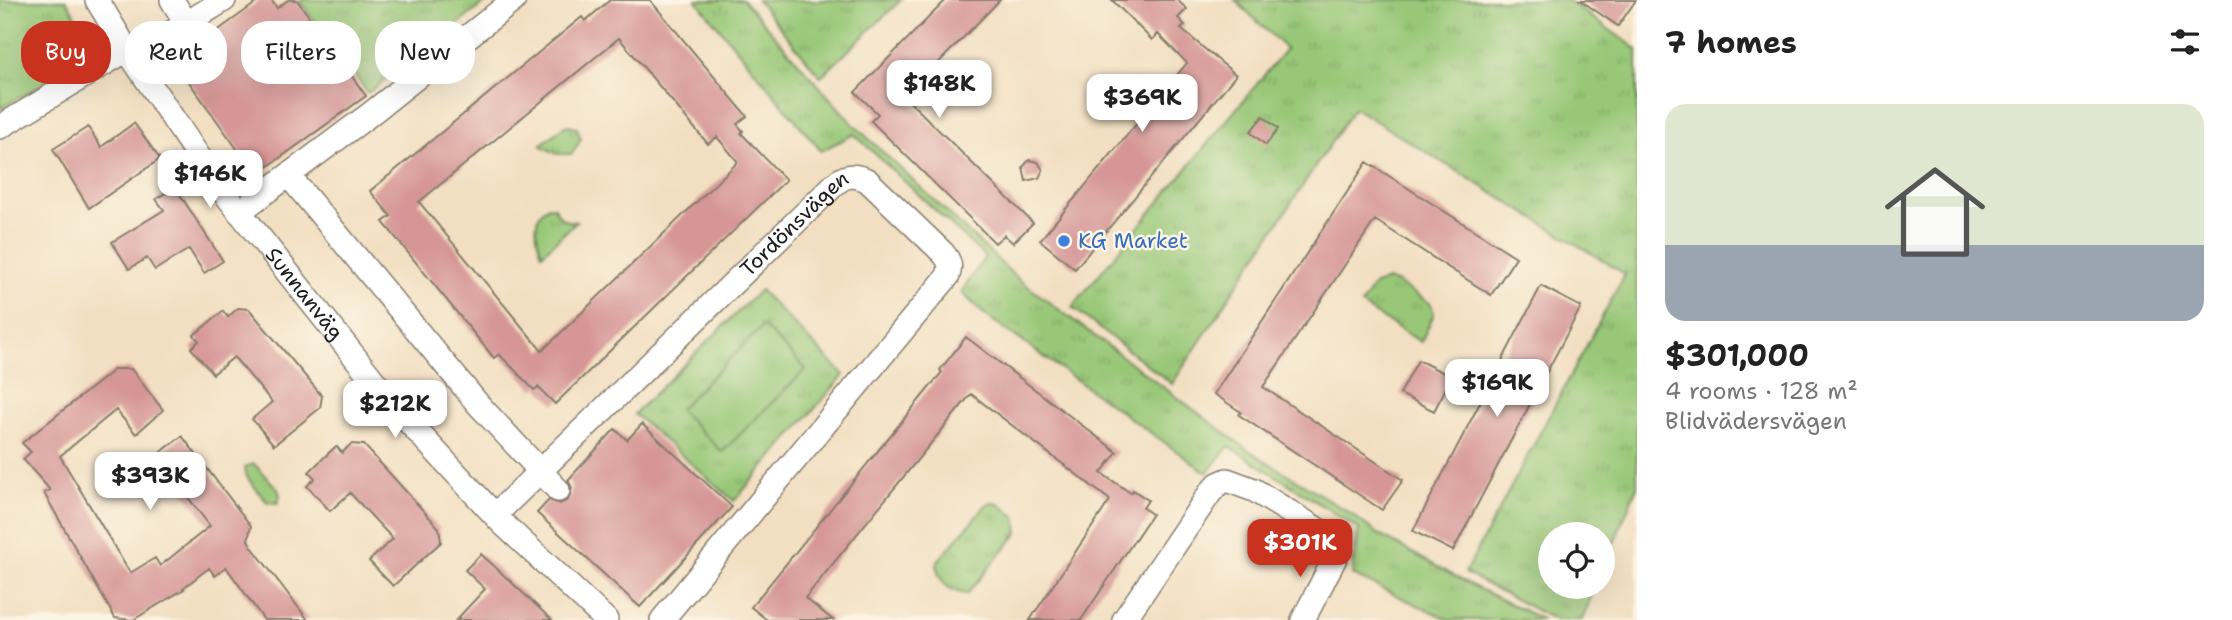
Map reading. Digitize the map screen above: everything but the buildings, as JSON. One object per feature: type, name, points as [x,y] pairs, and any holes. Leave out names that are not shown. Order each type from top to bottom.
[{"type":"street","name":"Sunnanväg","points":[[97,0],[125,47]]},
{"type":"street","points":[[172,0],[184,21]]},
{"type":"street","points":[[191,21],[224,0]]},
{"type":"street","points":[[239,212],[289,177],[514,0]]},
{"type":"street","points":[[0,127],[125,56]]},
{"type":"street","name":"Sunnanväg","points":[[150,84],[239,212],[393,405],[495,515],[606,620]]},
{"type":"street","name":"Tordönsvägen","points":[[495,515],[844,176],[859,176],[867,180],[949,260],[951,268],[948,276],[662,620]]},
{"type":"street","points":[[289,177],[451,372],[558,490]]},
{"type":"street","points":[[1124,620],[1210,493],[1218,484],[1227,480],[1254,490],[1328,536],[1336,545],[1335,558],[1304,620]]},
{"type":"green space","points":[[0,0],[66,0],[79,21],[21,21],[21,84],[43,84],[0,109]]},
{"type":"green space","points":[[299,0],[489,0],[462,21],[375,21],[375,84],[380,84],[368,93],[361,84],[361,21],[315,21]]},
{"type":"green space","points":[[696,0],[743,0],[853,124],[1018,279],[1248,450],[1347,511],[1378,534],[1465,582],[1543,620],[1450,620],[1352,575],[1359,529],[1229,446],[1207,473],[984,314],[961,292],[985,257],[854,134],[821,151]]},
{"type":"green space","points":[[757,0],[901,0],[821,77]]},
{"type":"green space","points":[[1235,0],[1567,0],[1637,49],[1637,487],[1615,540],[1615,522],[1538,522],[1538,599],[1591,599],[1582,620],[1555,620],[1465,573],[1625,274],[1354,108],[1172,384],[1072,307],[1286,49]]},
{"type":"green space","points":[[566,125],[577,128],[581,139],[572,154],[557,154],[540,145]]},
{"type":"green space","points":[[549,206],[554,207],[562,219],[576,222],[542,254],[537,221],[543,210]]},
{"type":"green space","points":[[1387,280],[1396,282],[1431,304],[1434,314],[1421,342],[1361,305],[1373,286]]},
{"type":"green space","points":[[760,290],[844,375],[734,501],[634,414]]},
{"type":"green space","points":[[763,326],[806,369],[722,452],[679,409]]},
{"type":"green space","points":[[254,464],[278,489],[278,503],[267,502],[246,476],[245,467]]},
{"type":"green space","points":[[999,504],[1016,517],[1018,533],[967,594],[955,591],[945,584],[938,574],[938,561],[986,505]]},
{"type":"place","name":"KG Market","points":[[1064,241]]}]
